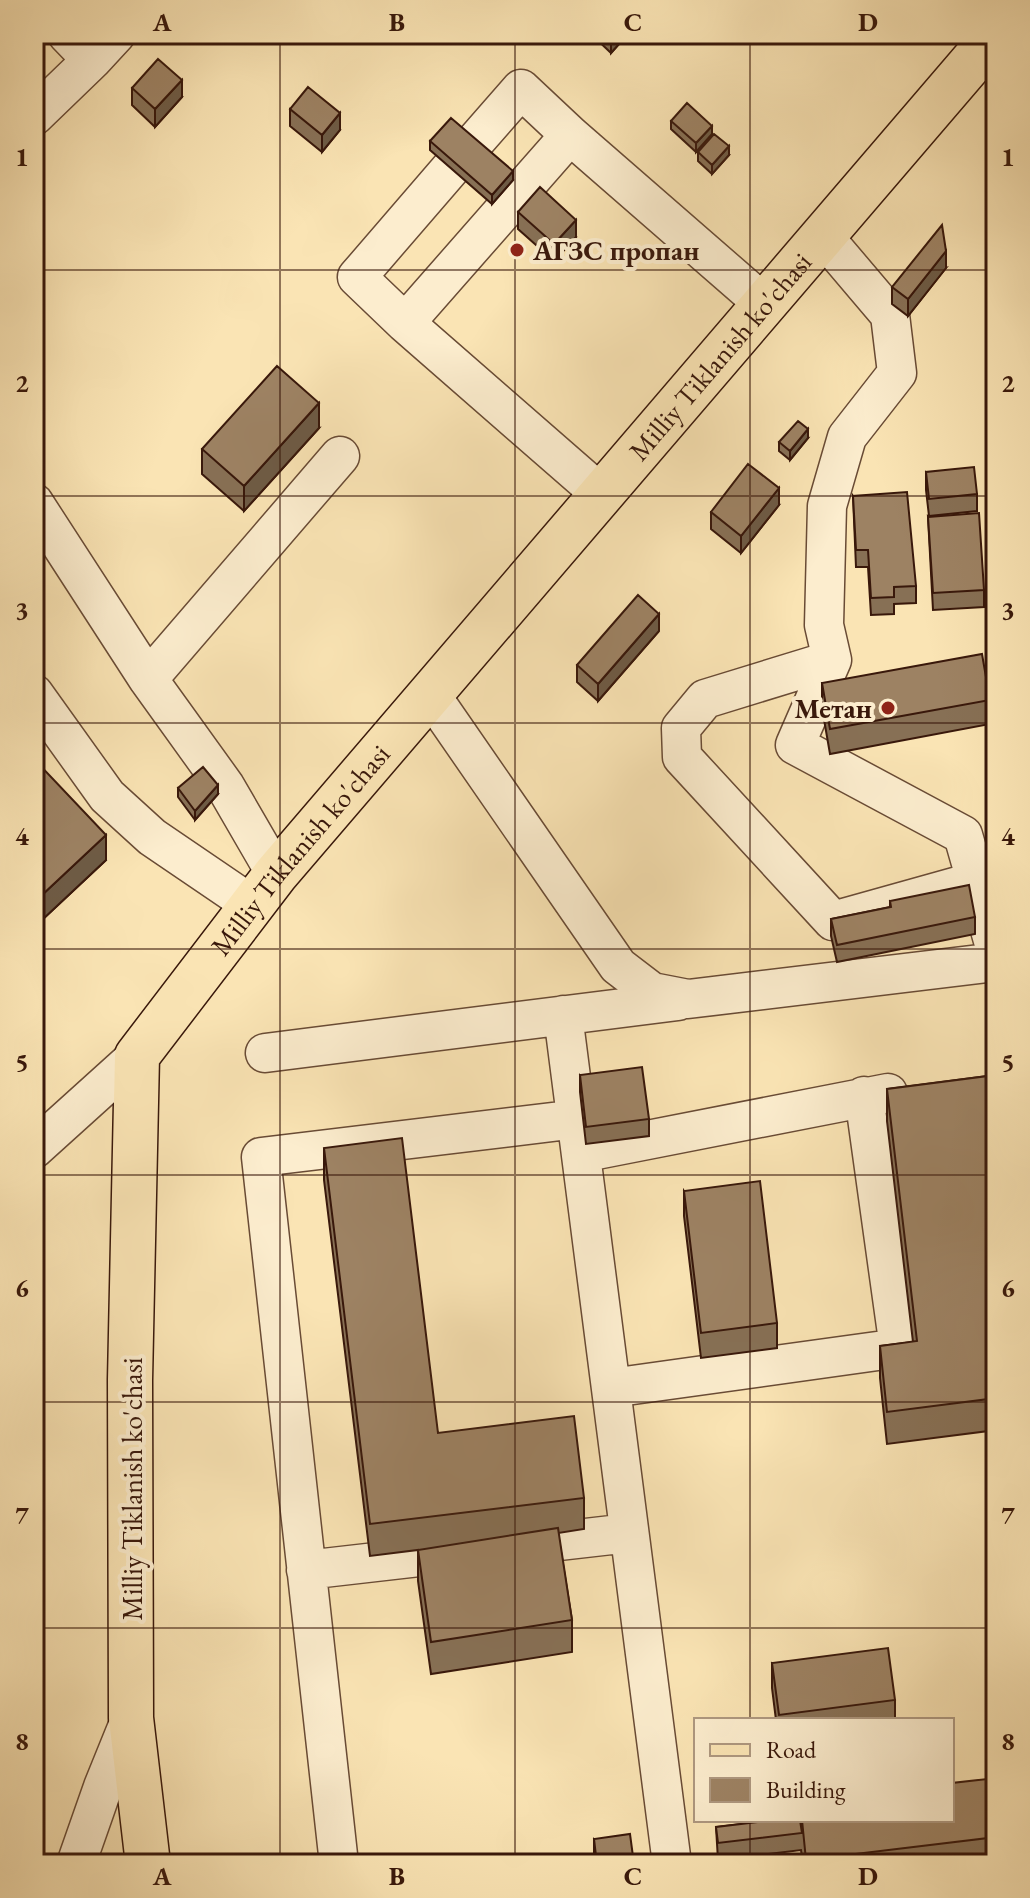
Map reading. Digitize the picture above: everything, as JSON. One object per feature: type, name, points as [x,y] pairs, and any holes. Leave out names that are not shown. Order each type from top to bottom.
[{"type":"main road","name":"Milliy Tiklanish ko'chasi","points":[[148,1864],[131,1718],[130,1380],[137,1056],[264,890],[996,34]]},
{"type":"street","points":[[34,116],[91,43]]},
{"type":"street","points":[[602,495],[405,323],[357,277],[521,89],[764,304]]},
{"type":"street","points":[[405,323],[570,135]]},
{"type":"street","points":[[823,236],[890,315],[897,373],[847,437],[827,506],[824,625],[832,660],[795,745],[963,835],[996,951]]},
{"type":"street","points":[[148,679],[340,456]]},
{"type":"street","points":[[34,503],[148,679],[225,786],[264,890]]},
{"type":"street","points":[[832,660],[705,699],[681,728],[682,757],[833,921],[976,881]]},
{"type":"street","points":[[34,694],[107,796],[152,837],[264,890]]},
{"type":"street","points":[[430,694],[618,966],[652,992],[688,999]]},
{"type":"street","points":[[265,1053],[996,962]]},
{"type":"street","points":[[563,1015],[629,1533],[682,1822],[672,1864]]},
{"type":"street","points":[[34,1149],[137,1056]]},
{"type":"street","points":[[339,1864],[261,1157],[579,1136],[922,1089]]},
{"type":"street","points":[[611,1388],[899,1348],[864,1096]]},
{"type":"street","points":[[306,1570],[629,1533]]},
{"type":"street","points":[[76,1864],[131,1718]]},
{"type":"building","points":[[158,59],[182,80],[155,109],[132,88]]},
{"type":"building","points":[[308,87],[340,113],[322,135],[290,109]]},
{"type":"building","points":[[687,103],[712,126],[696,143],[671,121]]},
{"type":"building","points":[[451,118],[513,171],[492,195],[430,141]]},
{"type":"building","points":[[714,134],[729,146],[712,165],[698,152]]},
{"type":"building","points":[[540,187],[576,220],[554,244],[518,212]]},
{"type":"building","points":[[942,225],[946,251],[908,299],[892,287]]},
{"type":"building","points":[[277,366],[319,403],[244,486],[202,449]]},
{"type":"building","points":[[798,421],[808,429],[790,451],[779,442]]},
{"type":"building","points":[[748,464],[779,488],[741,536],[711,512]]},
{"type":"building","points":[[974,467],[977,494],[929,499],[926,472]]},
{"type":"building","points":[[907,492],[916,586],[894,587],[894,597],[871,598],[868,550],[856,550],[853,496]]},
{"type":"building","points":[[979,513],[984,590],[933,593],[928,517]]},
{"type":"building","points":[[996,554],[996,641],[988,555]]},
{"type":"building","points":[[638,595],[659,614],[598,684],[577,665]]},
{"type":"building","points":[[982,654],[990,700],[830,729],[822,683]]},
{"type":"building","points":[[34,759],[106,835],[42,895],[34,886]]},
{"type":"building","points":[[203,767],[218,785],[195,811],[178,788]]},
{"type":"building","points":[[969,885],[975,917],[837,945],[831,919],[891,907],[890,901]]},
{"type":"building","points":[[642,1067],[649,1119],[586,1127],[580,1075]]},
{"type":"building","points":[[996,1075],[996,1398],[887,1412],[880,1346],[917,1341],[887,1089]]},
{"type":"building","points":[[402,1138],[438,1433],[574,1416],[584,1498],[370,1524],[324,1148]]},
{"type":"building","points":[[760,1181],[777,1323],[701,1333],[684,1191]]},
{"type":"building","points":[[558,1528],[572,1620],[431,1642],[418,1550]]},
{"type":"building","points":[[888,1648],[895,1700],[779,1715],[772,1663]]},
{"type":"building","points":[[996,1778],[996,1837],[806,1860],[802,1822],[954,1822],[954,1783]]},
{"type":"building","points":[[758,1822],[800,1822],[802,1833],[718,1843],[716,1827]]},
{"type":"building","points":[[630,1834],[634,1864],[597,1864],[594,1839]]},
{"type":"place","name":"АГЗС пропан","points":[[517,250]]},
{"type":"place","name":"Метан","points":[[888,708]]}]
